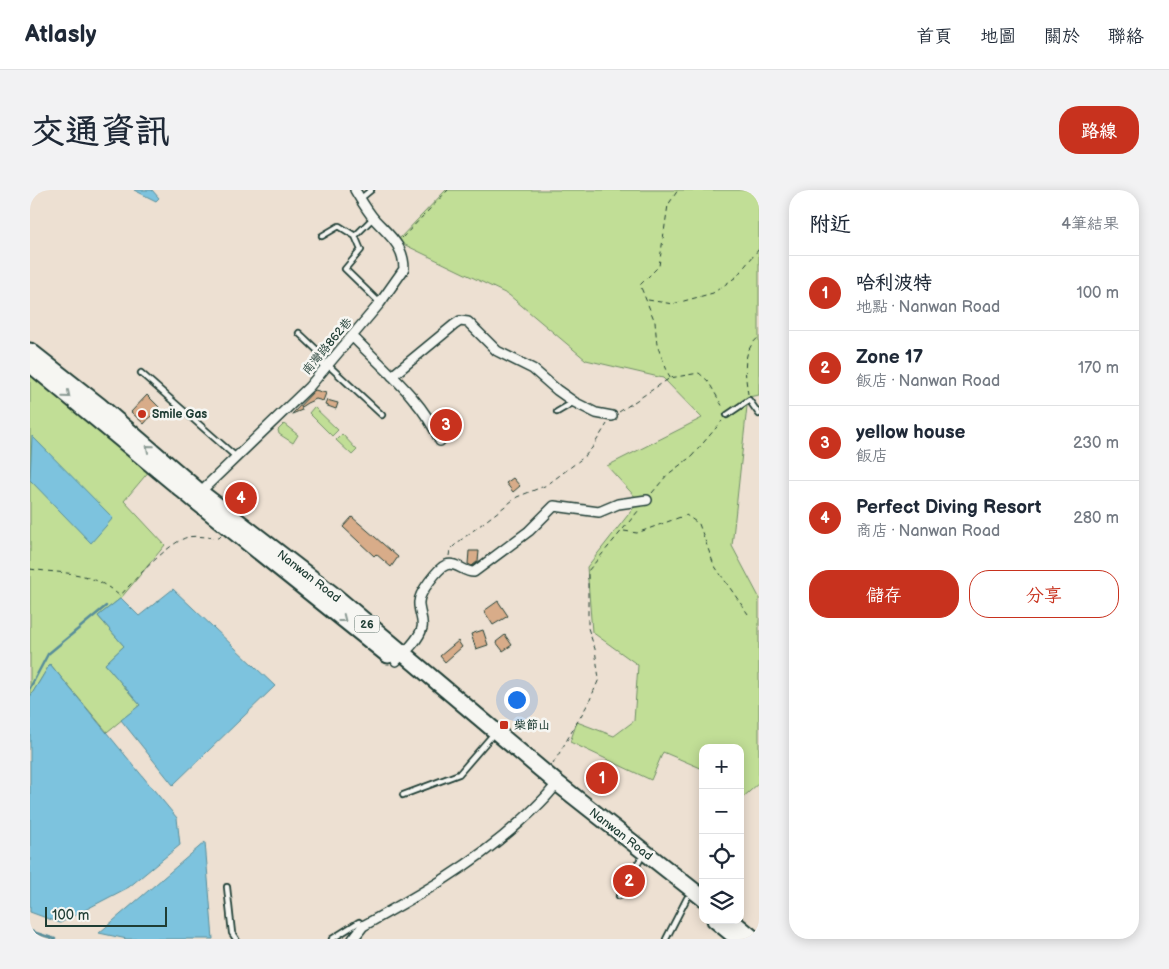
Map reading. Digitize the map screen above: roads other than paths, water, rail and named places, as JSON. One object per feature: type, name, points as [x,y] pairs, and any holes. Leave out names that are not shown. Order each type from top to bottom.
[{"type":"main road","name":"Nanwan Road","points":[[30,351],[100,406],[228,527],[399,658],[553,782],[699,895]]},
{"type":"main road","name":"Nanwan Road","points":[[30,364],[196,496],[335,596],[399,658],[490,738],[553,782],[640,860],[699,907]]},
{"type":"main road","points":[[720,924],[738,939]]},
{"type":"main road","points":[[736,924],[754,939]]},
{"type":"street","name":"南灣路862巷","points":[[196,496],[235,456],[290,406],[328,365],[380,303],[404,269],[403,254],[397,243],[373,218],[354,190]]},
{"type":"street","points":[[392,376],[460,321],[468,322],[497,351],[533,369],[574,402],[596,413],[612,416]]},
{"type":"street","points":[[352,336],[392,376],[432,422],[440,442]]},
{"type":"street","points":[[399,658],[423,627],[419,601],[422,593],[440,569],[447,564],[455,564],[469,572],[474,572],[529,531],[554,506],[599,512],[618,504],[647,500]]},
{"type":"street","points":[[353,939],[364,926],[450,877],[493,847],[553,782]]},
{"type":"lane","points":[[360,199],[371,190]]},
{"type":"lane","points":[[355,236],[373,218]]},
{"type":"lane","points":[[322,236],[339,226],[355,236],[361,250],[345,269],[380,303]]},
{"type":"lane","points":[[299,333],[318,351],[318,363],[328,365],[382,415]]},
{"type":"lane","points":[[141,373],[235,456]]},
{"type":"lane","points":[[727,415],[749,400],[759,414]]},
{"type":"lane","points":[[557,412],[574,402]]},
{"type":"lane","points":[[403,795],[459,774],[490,738]]},
{"type":"lane","points":[[619,896],[640,860]]},
{"type":"lane","points":[[227,887],[232,933],[236,939]]},
{"type":"lane","points":[[666,939],[687,898]]},
{"type":"lane","points":[[332,939],[359,922]]},
{"type":"water","points":[[134,190],[152,190],[159,198],[156,201]]},
{"type":"water","points":[[32,436],[113,518],[91,543],[30,480]]},
{"type":"water","points":[[173,589],[275,686],[173,785],[121,720],[140,705],[105,664],[124,646],[98,616],[121,598],[139,616]]},
{"type":"water","points":[[50,664],[177,818],[180,845],[129,887],[60,923],[30,912],[30,697]]},
{"type":"water","points":[[205,842],[213,939],[127,939],[99,933]]},
{"type":"waterway","points":[[30,688],[48,654],[106,606]]},
{"type":"waterway","points":[[30,931],[55,939]]},
{"type":"place","name":"Smile Gas","points":[[142,414]]},
{"type":"place","name":"yellow house","points":[[446,425]]},
{"type":"place","name":"Perfect Diving Resort","points":[[241,498]]},
{"type":"place","name":"柴節山","points":[[504,725]]},
{"type":"place","name":"哈利波特","points":[[602,778]]},
{"type":"place","name":"Zone 17","points":[[629,881]]}]
